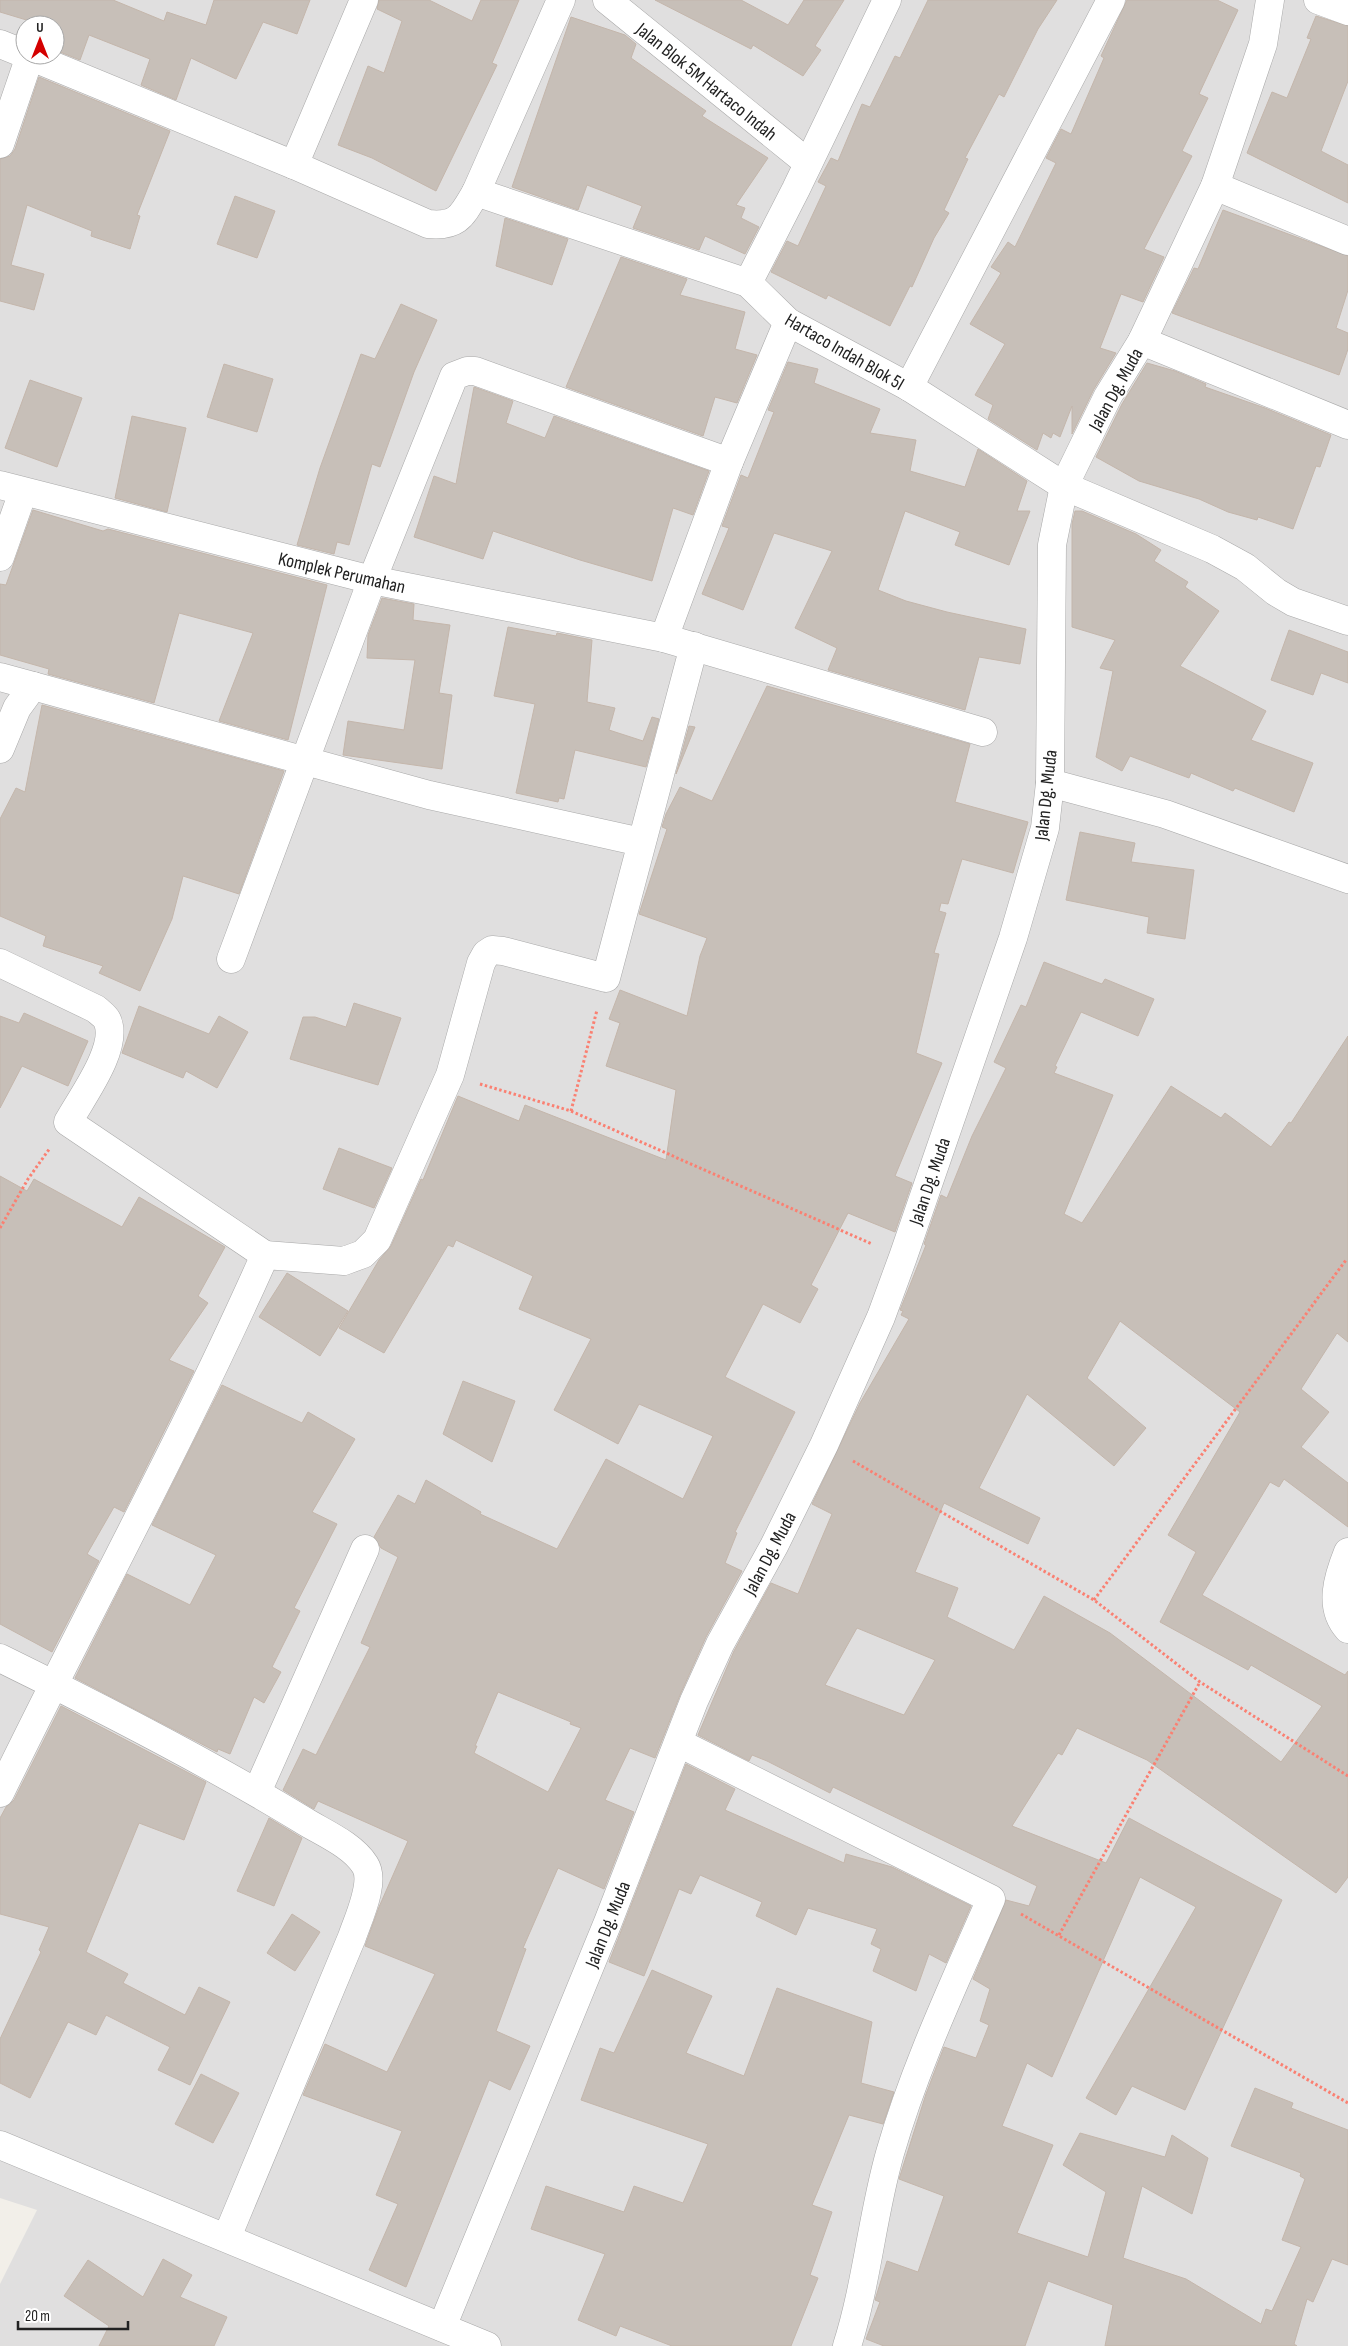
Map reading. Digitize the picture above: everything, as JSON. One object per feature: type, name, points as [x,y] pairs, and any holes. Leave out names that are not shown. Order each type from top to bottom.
[{"type":"street","points":[[294,165],[364,0]]},
{"type":"street","points":[[51,65],[294,165],[428,224],[450,224],[462,216],[476,192],[562,0]]},
{"type":"street","name":"Jalan Blok 5M Hartaco Indah","points":[[607,0],[808,162]]},
{"type":"street","points":[[748,283],[887,0]]},
{"type":"street","points":[[909,387],[1111,0]]},
{"type":"street","name":"Jalan Dg. Muda","points":[[442,2327],[679,1743],[694,1701],[720,1644],[774,1546],[824,1445],[881,1317],[903,1257],[1013,938],[1045,828],[1050,783],[1052,545],[1064,486],[1108,396],[1142,342],[1216,186],[1263,44],[1270,0]]},
{"type":"street","points":[[1318,0],[1348,11]]},
{"type":"street","points":[[0,44],[15,50]]},
{"type":"street","points":[[0,144],[24,65]]},
{"type":"street","points":[[1216,186],[1348,241]]},
{"type":"street","name":"Hartaco Indah Blok 5I","points":[[476,192],[748,283],[788,322],[909,387],[1064,486],[1212,549],[1245,567],[1276,592],[1293,602],[1348,621]]},
{"type":"street","points":[[664,638],[729,462],[788,322]]},
{"type":"street","points":[[1142,342],[1348,425]]},
{"type":"street","points":[[231,959],[372,580],[452,381],[458,373],[475,371],[729,462]]},
{"type":"street","name":"Komplek Perumahan","points":[[0,558],[11,489],[372,580],[664,638],[984,732]]},
{"type":"street","points":[[0,963],[96,1009],[107,1019],[110,1035],[107,1052],[68,1122],[265,1255],[344,1261],[363,1254],[377,1240],[450,1075],[476,981],[486,954],[492,950],[504,951],[606,978],[694,646]]},
{"type":"street","points":[[0,677],[429,795],[641,842]]},
{"type":"street","points":[[0,749],[17,708],[33,686]]},
{"type":"street","points":[[1050,783],[1165,814],[1348,879]]},
{"type":"street","points":[[0,1793],[53,1684],[219,1359],[265,1255]]},
{"type":"street","points":[[257,1792],[364,1549]]},
{"type":"street","points":[[1348,1552],[1337,1581],[1336,1602],[1348,1629]]},
{"type":"street","points":[[0,1658],[257,1792],[353,1851],[366,1866],[369,1879],[364,1902],[352,1937],[227,2237]]},
{"type":"street","points":[[679,1743],[991,1898],[945,2006],[898,2126],[881,2190],[846,2346]]},
{"type":"street","points":[[0,2145],[227,2237],[487,2346]]},
{"type":"path","points":[[572,1111],[606,978]]},
{"type":"path","points":[[450,1075],[572,1111],[903,1257]]},
{"type":"path","points":[[0,1228],[28,1179],[68,1122]]},
{"type":"path","points":[[1094,1600],[1346,1260]]},
{"type":"path","points":[[824,1445],[1094,1600],[1200,1682],[1348,1776]]},
{"type":"path","points":[[1059,1934],[1200,1682]]},
{"type":"path","points":[[991,1898],[1059,1934],[1348,2103]]},
{"type":"shaded area","points":[[0,0],[1348,0],[1348,2346],[0,2346],[0,2284],[37,2210],[0,2198]]},
{"type":"building","points":[[0,0],[113,0],[164,21],[167,12],[206,25],[214,0],[310,0],[297,34],[263,22],[236,79],[191,58],[176,100],[141,85],[150,59],[89,35],[80,60],[65,54],[65,15],[15,15],[15,17],[0,12]]},
{"type":"building","points":[[379,0],[429,0],[472,21],[481,0],[519,0],[492,63],[497,65],[436,191],[372,158],[338,145],[368,66],[384,73],[402,21],[377,9]]},
{"type":"building","points":[[655,0],[741,0],[788,25],[804,0],[844,0],[815,46],[821,50],[803,76],[753,45],[751,49]]},
{"type":"building","points":[[928,0],[1057,0],[1038,29],[1004,97],[999,94],[965,158],[968,159],[944,210],[949,213],[934,238],[912,287],[910,286],[890,326],[828,295],[826,299],[771,272],[787,241],[798,246],[826,186],[818,182],[831,158],[838,161],[862,104],[870,107],[895,56],[900,58]]},
{"type":"building","points":[[1127,0],[1217,0],[1238,10],[1199,94],[1208,98],[1182,151],[1192,156],[1144,249],[1164,257],[1143,302],[1121,294],[1100,348],[1116,353],[1094,389],[1072,434],[1072,406],[1060,437],[1053,433],[1051,438],[1043,433],[1037,450],[988,419],[993,405],[975,395],[1005,344],[970,324],[1001,273],[991,267],[1008,242],[1015,247],[1056,163],[1046,158],[1061,129],[1071,134],[1104,58],[1101,56]]},
{"type":"building","points":[[1316,16],[1348,26],[1348,81],[1321,151],[1348,165],[1348,203],[1247,153],[1272,92],[1287,98],[1311,39],[1307,38]]},
{"type":"building","points":[[571,17],[625,35],[636,44],[631,58],[706,111],[702,116],[768,158],[736,205],[745,208],[741,218],[759,227],[745,254],[705,236],[699,250],[633,228],[642,206],[587,185],[578,210],[512,187]]},
{"type":"building","points":[[39,77],[170,131],[137,215],[140,216],[130,249],[91,236],[92,231],[27,205],[11,265],[44,274],[34,310],[0,301],[0,159],[10,156],[15,149]]},
{"type":"building","points":[[235,196],[275,211],[257,258],[217,244]]},
{"type":"building","points":[[1223,210],[1348,256],[1348,290],[1336,328],[1348,333],[1348,349],[1339,375],[1172,313],[1194,268],[1198,269]]},
{"type":"building","points":[[505,218],[568,239],[552,285],[496,266]]},
{"type":"building","points":[[621,257],[687,279],[680,295],[745,312],[735,349],[757,355],[737,403],[715,397],[703,436],[566,387]]},
{"type":"building","points":[[401,304],[437,320],[414,372],[380,467],[372,464],[349,545],[337,542],[334,554],[297,545],[320,468],[361,354],[375,359]]},
{"type":"building","points":[[788,362],[818,369],[814,383],[880,409],[870,433],[916,440],[910,471],[965,487],[978,449],[1027,481],[1017,511],[1030,511],[1009,565],[955,545],[960,532],[905,511],[878,590],[906,601],[947,612],[1026,629],[1020,664],[979,657],[965,710],[828,670],[837,648],[795,628],[832,551],[774,533],[743,610],[702,594],[729,528],[722,526],[741,475],[748,478],[774,412],[768,410]]},
{"type":"building","points":[[1147,363],[1175,371],[1206,384],[1205,387],[1265,408],[1331,435],[1320,467],[1316,466],[1293,529],[1258,517],[1257,520],[1228,512],[1199,499],[1139,481],[1096,457],[1122,404]]},
{"type":"building","points":[[224,364],[273,379],[257,432],[207,417]]},
{"type":"building","points":[[30,380],[82,398],[57,467],[5,448]]},
{"type":"building","points":[[474,387],[513,401],[506,423],[545,438],[554,416],[709,471],[693,515],[673,508],[652,581],[580,560],[493,531],[483,559],[414,537],[434,476],[456,484]]},
{"type":"building","points":[[132,416],[186,428],[167,512],[115,498]]},
{"type":"building","points":[[33,510],[103,531],[108,529],[327,585],[288,740],[219,721],[253,633],[179,613],[154,703],[48,674],[49,669],[0,655],[0,584],[6,585]]},
{"type":"building","points":[[1075,511],[1082,511],[1136,534],[1161,550],[1154,561],[1188,582],[1185,587],[1219,611],[1180,666],[1266,711],[1251,740],[1313,763],[1294,812],[1235,788],[1233,791],[1191,773],[1189,778],[1130,756],[1122,771],[1096,757],[1113,671],[1100,668],[1115,640],[1072,627],[1072,524]]},
{"type":"building","points":[[382,598],[414,604],[413,620],[450,625],[439,693],[452,695],[442,769],[343,755],[348,721],[404,730],[415,660],[367,658],[368,635]]},
{"type":"building","points":[[508,627],[556,636],[557,633],[592,640],[587,702],[615,708],[609,730],[643,741],[652,717],[659,719],[646,767],[575,750],[564,799],[559,798],[558,802],[516,793],[535,704],[494,696]]},
{"type":"building","points":[[1289,630],[1348,652],[1348,683],[1321,673],[1313,695],[1271,680]]},
{"type":"building","points":[[767,686],[970,744],[955,802],[1028,822],[1013,873],[962,859],[948,904],[941,903],[939,911],[946,913],[934,953],[939,954],[916,1053],[942,1063],[895,1176],[912,1183],[895,1232],[848,1213],[811,1285],[818,1289],[800,1323],[763,1304],[725,1377],[795,1412],[735,1532],[737,1533],[725,1563],[742,1571],[706,1637],[655,1758],[630,1748],[605,1800],[634,1812],[604,1889],[558,1868],[523,1948],[526,1949],[496,2031],[530,2046],[510,2090],[489,2080],[406,2287],[369,2270],[398,2204],[376,2195],[402,2131],[303,2095],[325,2044],[387,2072],[435,1974],[365,1946],[379,1907],[408,1841],[318,1801],[314,1809],[283,1790],[303,1749],[316,1755],[370,1647],[361,1643],[398,1557],[381,1548],[374,1537],[398,1495],[415,1504],[426,1480],[481,1512],[480,1514],[557,1549],[606,1459],[683,1499],[713,1436],[639,1404],[618,1444],[554,1410],[591,1339],[519,1309],[533,1276],[456,1240],[453,1247],[448,1245],[384,1353],[339,1328],[379,1260],[391,1246],[421,1179],[423,1180],[458,1096],[519,1121],[525,1105],[666,1160],[676,1090],[606,1066],[620,1023],[609,1019],[620,990],[687,1016],[700,956],[707,938],[639,914],[667,829],[662,827],[666,814],[680,787],[712,801]],"holes":[[[498,1692],[571,1722],[570,1724],[581,1728],[548,1792],[474,1753],[477,1746],[475,1746]]]},
{"type":"building","points":[[42,705],[284,771],[239,894],[183,876],[172,919],[140,991],[99,973],[103,966],[43,946],[46,936],[0,916],[0,819],[16,788],[25,792]]},
{"type":"building","points":[[689,726],[695,727],[676,774]]},
{"type":"building","points":[[1080,832],[1135,843],[1131,862],[1194,870],[1185,939],[1147,933],[1149,917],[1066,900]]},
{"type":"building","points":[[1044,962],[1102,984],[1105,979],[1154,999],[1138,1036],[1081,1012],[1055,1066],[1057,1067],[1054,1073],[1113,1095],[1064,1214],[1082,1223],[1171,1086],[1221,1118],[1225,1113],[1271,1147],[1289,1122],[1291,1123],[1348,1036],[1348,1342],[1337,1333],[1301,1389],[1329,1412],[1301,1447],[1348,1483],[1348,1527],[1284,1479],[1279,1487],[1270,1482],[1202,1595],[1345,1675],[1348,1671],[1348,1877],[1336,1893],[1147,1760],[1077,1728],[1062,1755],[1058,1753],[1012,1826],[1106,1863],[1129,1818],[1282,1900],[1185,2110],[1132,2086],[1116,2115],[1086,2098],[1196,1907],[1140,1877],[1052,2077],[1027,2063],[1002,2126],[1053,2145],[1017,2233],[1088,2257],[1106,2192],[1063,2165],[1080,2133],[1165,2157],[1172,2135],[1208,2158],[1192,2214],[1142,2186],[1123,2258],[1186,2279],[1261,2324],[1266,2309],[1272,2311],[1301,2247],[1282,2240],[1305,2179],[1300,2176],[1301,2173],[1231,2146],[1255,2088],[1293,2103],[1291,2108],[1348,2130],[1348,2265],[1332,2259],[1313,2302],[1307,2299],[1294,2344],[1297,2346],[1105,2346],[1113,2305],[1048,2281],[1025,2346],[884,2346],[866,2339],[880,2302],[875,2300],[887,2261],[918,2272],[944,2196],[899,2179],[926,2094],[944,2047],[976,2058],[989,2025],[980,2021],[990,1989],[973,1979],[1006,1900],[1029,1906],[1037,1886],[833,1787],[830,1793],[767,1761],[752,1755],[749,1761],[698,1735],[734,1651],[771,1583],[798,1594],[832,1514],[812,1504],[860,1403],[909,1319],[901,1315],[903,1311],[900,1310],[926,1245],[924,1244],[941,1195],[947,1198],[972,1136],[1006,1068],[994,1062],[1021,1005],[1026,1007]],"holes":[[[1120,1321],[1240,1412],[1168,1535],[1196,1552],[1160,1622],[1248,1670],[1251,1665],[1322,1706],[1281,1762],[1110,1633],[1044,1596],[1014,1650],[947,1617],[958,1588],[915,1572],[944,1503],[1028,1544],[1040,1518],[979,1488],[1027,1394],[1114,1466],[1146,1428],[1087,1378]],[[857,1628],[935,1660],[904,1715],[825,1685]]]},
{"type":"building","points":[[354,1003],[401,1018],[378,1085],[290,1059],[303,1017],[315,1017],[346,1027]]},
{"type":"building","points":[[139,1006],[209,1034],[219,1016],[248,1032],[217,1088],[186,1071],[183,1078],[122,1053]]},
{"type":"building","points":[[24,1013],[88,1041],[68,1086],[22,1066],[0,1108],[0,1016],[19,1023]]},
{"type":"building","points":[[339,1148],[392,1168],[374,1208],[323,1189]]},
{"type":"building","points":[[0,1176],[27,1191],[34,1179],[122,1227],[139,1197],[225,1247],[198,1296],[208,1303],[169,1360],[194,1371],[124,1512],[114,1507],[87,1554],[99,1561],[52,1652],[0,1624]]},
{"type":"building","points":[[287,1273],[348,1311],[320,1356],[259,1317]]},
{"type":"building","points":[[463,1381],[515,1401],[492,1462],[443,1434]]},
{"type":"building","points":[[222,1385],[302,1423],[308,1412],[355,1439],[312,1512],[337,1524],[294,1608],[300,1611],[272,1667],[281,1672],[264,1703],[254,1697],[230,1754],[218,1749],[217,1752],[75,1678],[127,1574],[190,1605],[216,1555],[152,1525]]},
{"type":"building","points":[[61,1706],[206,1782],[184,1840],[139,1823],[86,1952],[128,1974],[123,1983],[185,2015],[199,1987],[230,2002],[190,2085],[158,2070],[170,2047],[106,2015],[96,2035],[68,2022],[30,2098],[0,2083],[0,2039],[41,1952],[39,1950],[49,1927],[0,1914],[0,1818],[6,1807],[14,1800]]},
{"type":"building","points":[[686,1764],[735,1789],[725,1810],[844,1863],[846,1854],[892,1867],[971,1906],[946,1963],[929,1954],[916,1991],[873,1971],[881,1949],[871,1944],[877,1929],[808,1908],[796,1935],[756,1916],[762,1902],[700,1875],[691,1894],[679,1889],[644,1976],[609,1962]]},
{"type":"building","points":[[269,1818],[302,1838],[274,1906],[237,1891]]},
{"type":"building","points":[[292,1914],[320,1932],[295,1971],[267,1953]]},
{"type":"building","points":[[652,1970],[712,1996],[686,2053],[744,2076],[777,1988],[872,2022],[861,2083],[894,2092],[883,2124],[849,2115],[812,2205],[832,2212],[810,2275],[818,2278],[791,2346],[672,2346],[620,2326],[616,2336],[578,2320],[605,2254],[531,2229],[546,2186],[624,2212],[634,2186],[683,2203],[708,2144],[581,2100],[600,2048],[614,2053]]},
{"type":"building","points":[[201,2074],[239,2093],[213,2143],[175,2124]]},
{"type":"building","points":[[163,2259],[192,2275],[180,2297],[227,2317],[214,2346],[99,2346],[109,2326],[64,2296],[88,2260],[143,2297]]}]
